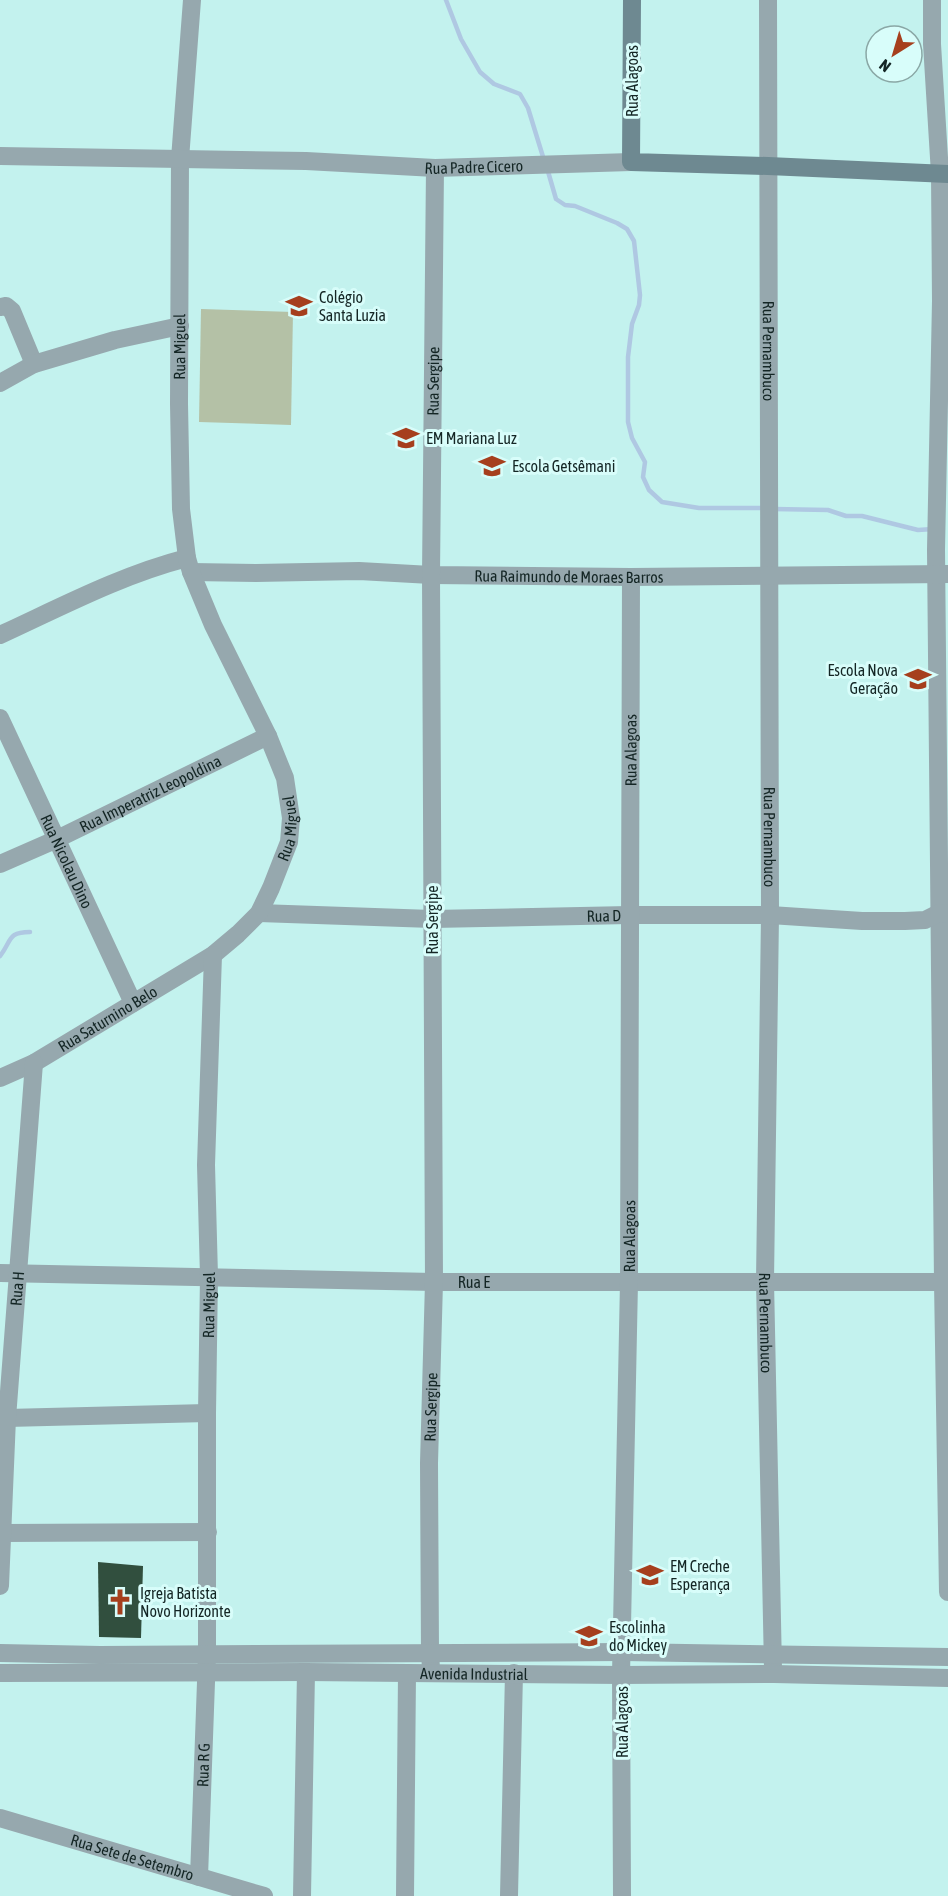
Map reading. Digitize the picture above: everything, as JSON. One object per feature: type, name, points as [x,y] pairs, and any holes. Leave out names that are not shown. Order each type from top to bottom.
[{"type":"main road","name":"Rua Alagoas","points":[[632,0],[632,162]]},
{"type":"main road","name":"Rua Padre Cicero","points":[[632,162],[944,174]]},
{"type":"street","name":"Rua Miguel","points":[[192,0],[180,159],[179,404],[182,509],[189,565],[213,625],[268,736],[285,778],[291,818],[289,842],[259,913],[213,955],[206,1165],[209,1276],[207,1654]]},
{"type":"street","name":"Rua Pernambuco","points":[[768,0],[770,915],[765,1281],[774,1674]]},
{"type":"street","points":[[932,0],[940,44],[944,174],[936,550],[942,574],[948,1592]]},
{"type":"street","name":"Rua Padre Cicero","points":[[0,156],[306,161],[435,168],[632,162]]},
{"type":"street","name":"Rua Sergipe","points":[[432,1673],[429,1463],[434,1281],[431,575],[435,168]]},
{"type":"street","points":[[0,307],[6,306],[12,311],[34,364]]},
{"type":"street","points":[[0,383],[34,364],[115,340],[180,326]]},
{"type":"street","name":"Rua Raimundo de Moraes Barros","points":[[0,635],[158,565],[189,565],[256,573],[359,571],[431,575],[631,577],[942,574]]},
{"type":"street","name":"Rua Alagoas","points":[[622,1896],[621,1675],[629,1282],[631,577]]},
{"type":"street","name":"Rua Nicolau Dino","points":[[0,718],[133,1003]]},
{"type":"street","name":"Rua Imperatriz Leopoldina","points":[[0,864],[55,840],[268,736]]},
{"type":"street","name":"Rua D","points":[[259,913],[432,919],[770,915],[862,921],[924,920],[944,914]]},
{"type":"street","name":"Rua Saturnino Belo","points":[[0,1078],[33,1063],[213,955]]},
{"type":"street","name":"Rua H","points":[[0,1586],[4,1533],[9,1273],[33,1063]]},
{"type":"street","name":"Rua E","points":[[9,1273],[434,1281],[945,1282]]},
{"type":"street","points":[[7,1418],[207,1413]]},
{"type":"street","points":[[4,1533],[208,1532]]},
{"type":"street","name":"Avenida Industrial","points":[[0,1653],[100,1655],[622,1652],[948,1657]]},
{"type":"street","name":"Rua R G","points":[[199,1876],[207,1654]]},
{"type":"street","points":[[302,1896],[306,1672]]},
{"type":"street","name":"Avenida Industrial","points":[[0,1673],[774,1674],[948,1678]]},
{"type":"street","points":[[405,1896],[407,1673]]},
{"type":"street","points":[[509,1896],[514,1673]]},
{"type":"street","name":"Rua Sete de Setembro","points":[[0,1818],[264,1896]]},
{"type":"green space","points":[[201,309],[293,312],[291,425],[199,422]]},
{"type":"building","name":"Igreja Batista Novo Horizonte","points":[[98,1562],[143,1566],[141,1638],[99,1637]]},
{"type":"waterway","points":[[446,0],[461,39],[480,72],[494,84],[520,94],[528,108],[544,160]]},
{"type":"waterway","points":[[547,168],[556,199],[565,205],[575,206],[617,223],[627,229],[634,241],[640,295],[632,324],[628,357],[628,422],[632,438],[645,462],[643,477],[649,490],[662,502],[699,508],[765,508]]},
{"type":"waterway","points":[[774,509],[828,510],[846,516],[862,516],[918,530],[933,529]]},
{"type":"waterway","points":[[0,956],[11,938],[23,932],[30,932]]},
{"type":"place","name":"Colégio Santa Luzia","points":[[299,306]]},
{"type":"place","name":"EM Mariana Luz","points":[[406,438]]},
{"type":"place","name":"Escola Getsêmani","points":[[492,466]]},
{"type":"place","name":"Escola Nova Geração","points":[[918,679]]},
{"type":"place","name":"EM Creche Esperança","points":[[650,1575]]},
{"type":"place","name":"Igreja Batista Novo Horizonte","points":[[120,1602]]},
{"type":"place","name":"Escolinha do Mickey","points":[[589,1636]]}]
